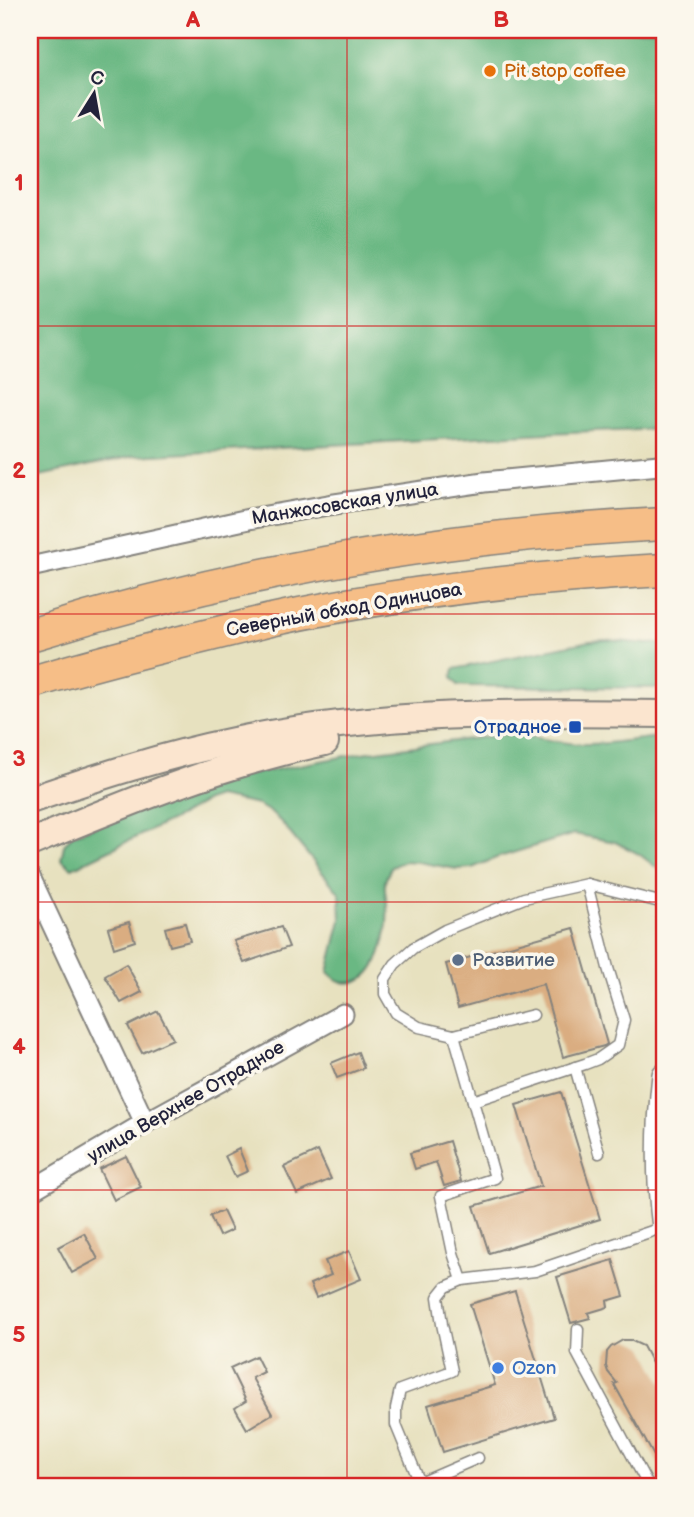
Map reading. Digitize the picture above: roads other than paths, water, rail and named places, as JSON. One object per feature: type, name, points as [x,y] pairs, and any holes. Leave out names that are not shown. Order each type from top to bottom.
[{"type":"highway","points":[[30,635],[80,619],[186,593],[337,560],[488,538],[664,524]]},
{"type":"highway","name":"Северный обход Одинцова","points":[[30,683],[222,632],[345,606],[494,584],[664,570]]},
{"type":"main road","points":[[30,843],[132,800],[294,748],[403,729],[552,714]]},
{"type":"main road","points":[[30,800],[123,769],[235,740],[347,723],[477,715],[664,714]]},
{"type":"street","name":"Манжосовская улица","points":[[30,567],[249,519],[328,505],[484,482],[664,466]]},
{"type":"street","points":[[30,877],[145,1123]]},
{"type":"street","name":"улица Верхнее Отрадное","points":[[30,1191],[145,1123],[342,1014]]},
{"type":"street","points":[[664,1075],[659,1120],[659,1192],[664,1226]]},
{"type":"lane","points":[[533,1015],[454,1035],[419,1027],[396,1013],[385,994],[386,979],[395,964],[413,948],[445,930],[524,898],[587,884],[664,903]]},
{"type":"lane","points":[[473,1101],[598,1059],[618,1045],[624,1020],[587,884]]},
{"type":"lane","points":[[454,1035],[495,1178],[441,1196],[453,1253],[462,1280]]},
{"type":"lane","points":[[575,1067],[599,1153]]},
{"type":"lane","points":[[478,1458],[416,1485],[396,1425],[400,1390],[452,1371],[438,1297],[446,1287],[462,1280],[535,1271],[664,1226]]},
{"type":"lane","points":[[578,1329],[577,1353],[649,1487]]},
{"type":"place","name":"Pit stop coffee","points":[[490,71]]},
{"type":"place","name":"Отрадное","points":[[575,727]]},
{"type":"place","name":"Развитие","points":[[458,960]]},
{"type":"place","name":"Ozon","points":[[498,1368]]}]
